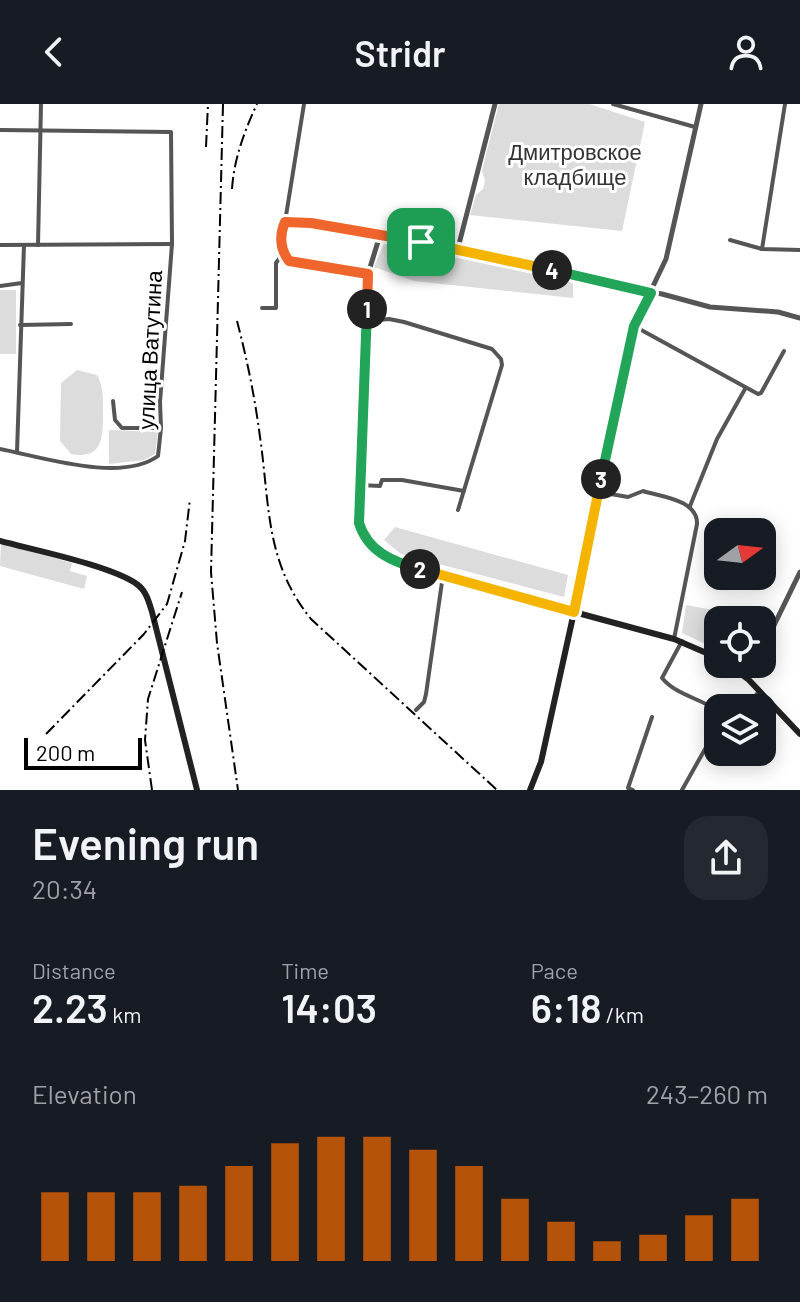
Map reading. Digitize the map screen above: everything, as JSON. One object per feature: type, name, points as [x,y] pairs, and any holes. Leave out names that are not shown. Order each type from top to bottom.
[{"type":"main road","points":[[0,541],[88,565],[140,586],[152,612],[197,790]]},
{"type":"main road","points":[[533,787],[574,612],[678,640],[704,652]]},
{"type":"main road","points":[[748,679],[800,734]]},
{"type":"street","points":[[38,245],[41,104]]},
{"type":"street","points":[[304,104],[281,240],[283,253],[289,261],[368,274]]},
{"type":"street","points":[[458,248],[495,104]]},
{"type":"street","points":[[613,104],[696,127]]},
{"type":"street","points":[[380,235],[368,274],[359,523],[362,532],[377,551],[391,559],[574,612],[634,326],[666,259],[701,104]]},
{"type":"street","points":[[762,249],[785,104]]},
{"type":"street","points":[[0,130],[41,130]]},
{"type":"street","name":"улица Ватутина","points":[[0,449],[63,463],[115,468],[147,464],[158,456],[172,244],[171,132],[41,130]]},
{"type":"street","points":[[285,222],[311,223],[458,248],[710,307],[778,312],[800,318]]},
{"type":"street","points":[[730,240],[762,249],[800,250]]},
{"type":"street","name":"улица Ватутина","points":[[0,245],[172,244]]},
{"type":"street","points":[[17,452],[24,245]]},
{"type":"street","points":[[262,308],[276,308],[276,263],[283,253]]},
{"type":"street","points":[[0,286],[22,283]]},
{"type":"street","points":[[367,321],[389,319],[404,322],[492,349],[501,359],[502,365],[458,510]]},
{"type":"street","points":[[20,325],[71,324]]},
{"type":"street","points":[[634,326],[758,394],[784,351]]},
{"type":"street","points":[[690,506],[717,439],[745,389]]},
{"type":"street","points":[[113,401],[115,420],[122,428],[161,428]]},
{"type":"street","points":[[360,485],[373,487],[380,486],[382,480],[402,480],[464,491]]},
{"type":"street","points":[[598,492],[628,497],[643,491],[690,506],[697,515],[678,640],[662,678],[677,691],[704,704]]},
{"type":"street","points":[[776,621],[800,572]]},
{"type":"street","points":[[416,710],[424,702],[426,694],[443,575]]},
{"type":"street","points":[[633,790],[628,788],[652,717]]},
{"type":"street","points":[[682,790],[704,751]]},
{"type":"green space","name":"Дмитровское кладбище","points":[[499,104],[589,104],[645,122],[622,231],[470,215],[476,195],[483,189],[485,181],[482,170]]},
{"type":"green space","points":[[390,240],[573,275],[573,298],[414,281],[374,267],[383,245]]},
{"type":"green space","points":[[0,290],[16,290],[16,354],[0,354]]},
{"type":"green space","points":[[77,370],[97,375],[103,398],[99,445],[90,454],[82,455],[71,454],[60,441],[61,383]]},
{"type":"green space","points":[[109,430],[158,432],[155,454],[144,460],[109,464]]},
{"type":"green space","points":[[395,527],[568,575],[564,597],[401,554],[384,540]]},
{"type":"green space","points":[[1,543],[72,563],[70,571],[87,576],[84,589],[0,566]]},
{"type":"green space","points":[[686,605],[704,608],[704,643],[682,633]]},
{"type":"railway","points":[[206,147],[208,104]]},
{"type":"railway","points":[[223,104],[211,572],[217,643],[238,790]]},
{"type":"railway","points":[[232,189],[240,146],[257,104]]},
{"type":"railway","points":[[237,321],[256,408],[272,532],[277,555],[296,598],[311,619],[497,790]]},
{"type":"railway","points":[[46,734],[144,634],[167,604],[185,541],[190,499]]},
{"type":"railway","points":[[152,790],[145,740],[148,699],[182,592]]},
{"type":"route","points":[[285,222],[311,223],[421,242],[651,293],[634,326],[617,395],[574,612],[391,559],[377,551],[362,532],[359,512],[368,274],[289,261],[281,244],[282,228],[285,222]]}]
